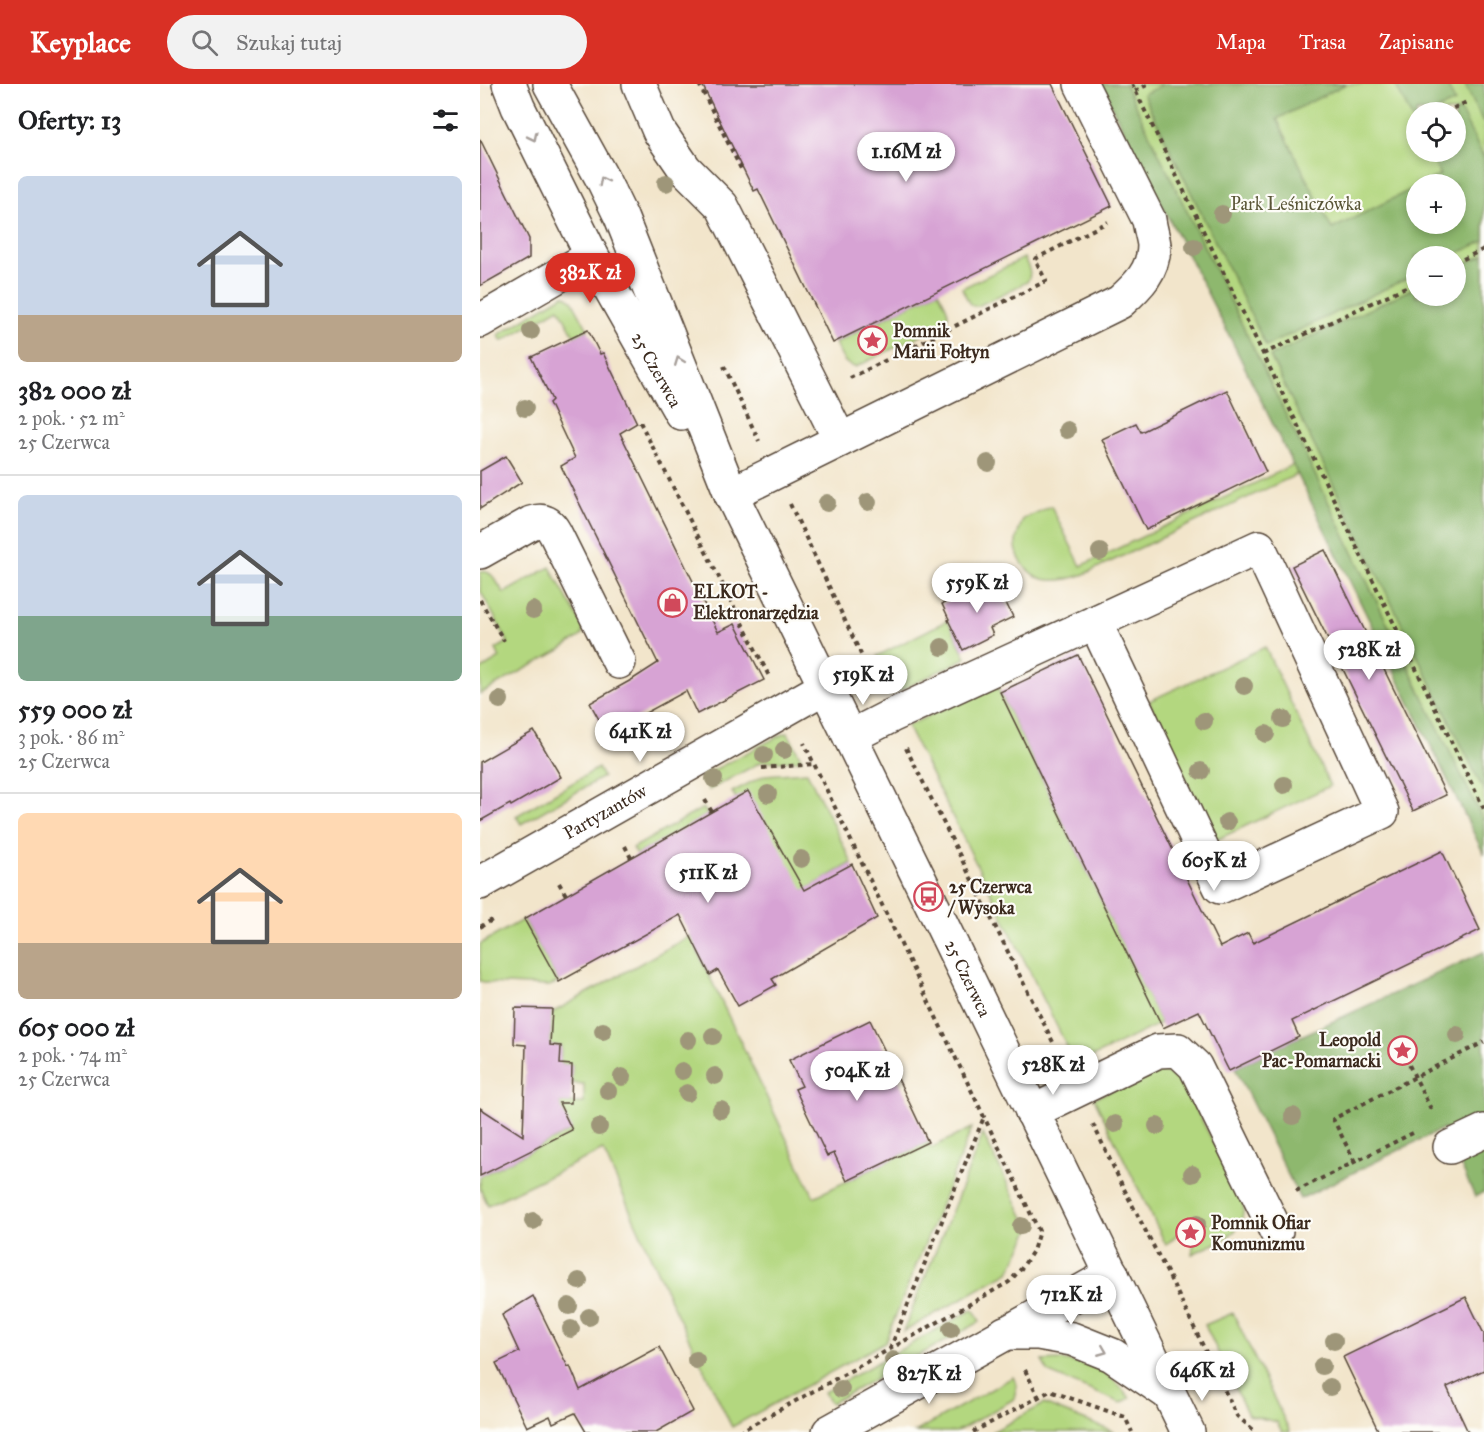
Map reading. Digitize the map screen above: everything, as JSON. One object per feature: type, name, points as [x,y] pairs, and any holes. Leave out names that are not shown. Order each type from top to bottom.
[{"type":"street","name":"25 Czerwca","points":[[509,84],[592,256],[695,437],[731,494]]},
{"type":"street","name":"25 Czerwca","points":[[550,84],[621,217],[731,494],[1188,1432]]},
{"type":"street","points":[[639,84],[659,131],[684,169],[722,206],[840,440]]},
{"type":"street","points":[[731,494],[1120,302],[1138,286],[1149,269],[1154,245],[1149,220],[1081,84]]},
{"type":"street","points":[[480,321],[592,256]]},
{"type":"street","points":[[480,552],[531,523],[544,521],[549,524],[619,662]]},
{"type":"street","points":[[850,737],[891,716],[1095,622],[1259,547],[1382,812],[1220,887],[1095,622]]},
{"type":"street","name":"Partyzantów","points":[[480,883],[825,687]]},
{"type":"street","points":[[1032,1112],[1158,1052],[1178,1050],[1195,1066],[1276,1231]]},
{"type":"street","points":[[1444,1134],[1484,1131]]},
{"type":"street","points":[[829,1432],[1112,1274]]},
{"type":"street","points":[[1005,1333],[1038,1334],[1072,1339],[1112,1355],[1169,1394]]},
{"type":"path","points":[[699,84],[747,180]]},
{"type":"path","points":[[1132,84],[1484,809]]},
{"type":"path","points":[[1135,91],[1149,84]]},
{"type":"path","points":[[845,381],[1046,281],[1035,259],[1141,206]]},
{"type":"path","points":[[1466,258],[1484,249]]},
{"type":"path","points":[[1263,354],[1406,287]]},
{"type":"path","points":[[719,358],[891,716],[1237,1416],[1256,1432]]},
{"type":"path","points":[[640,422],[815,764],[1039,1231],[1033,1251],[1022,1269],[1009,1282],[739,1432]]},
{"type":"path","points":[[480,600],[504,641]]},
{"type":"path","points":[[752,773],[762,768],[815,764]]},
{"type":"path","points":[[695,806],[705,800],[712,812]]},
{"type":"path","points":[[615,851],[625,846],[631,858]]},
{"type":"path","points":[[566,896],[559,883],[568,877]]},
{"type":"path","points":[[480,927],[500,916]]},
{"type":"path","points":[[1355,1162],[1333,1119],[1484,1042]]},
{"type":"path","points":[[1405,1058],[1444,1134]]},
{"type":"path","points":[[890,1349],[984,1117]]},
{"type":"path","points":[[1288,1195],[1416,1131]]},
{"type":"path","points":[[973,1432],[1050,1391],[1125,1417],[1132,1432]]},
{"type":"green space","name":"Park Leśniczówka","points":[[1100,84],[1484,84],[1484,854],[1298,474],[1082,575],[1068,579],[1048,580],[1037,577],[1020,560],[1016,548],[1023,519],[1051,506],[1081,566],[1293,465]]},
{"type":"green space","points":[[1100,84],[1125,84],[1484,822],[1484,854],[1230,337]]},
{"type":"green space","points":[[1164,84],[1346,84],[1277,119],[1332,229],[1406,192],[1406,234],[1466,234],[1466,174],[1440,174],[1434,162],[1466,162],[1466,122],[1484,158],[1484,241],[1466,249],[1466,246],[1406,246],[1406,279],[1266,346],[1143,94]]},
{"type":"green space","points":[[1395,84],[1447,84],[1455,102],[1406,102],[1406,106]]},
{"type":"green space","points":[[1466,84],[1484,84],[1484,124],[1466,87]]},
{"type":"green space","points":[[1484,255],[1484,791],[1270,356],[1406,292],[1406,306],[1466,306],[1466,263]]},
{"type":"green space","points":[[1024,258],[1030,273],[1027,282],[978,306],[969,303],[962,288]]},
{"type":"green space","points":[[938,291],[948,311],[945,323],[856,367],[848,364],[842,358],[835,343]]},
{"type":"green space","points":[[564,295],[572,300],[588,330],[575,337],[559,308],[502,341],[498,335]]},
{"type":"green space","points":[[550,567],[583,627],[581,636],[480,694],[480,670],[500,658],[496,649],[508,642],[480,590],[480,572],[491,575],[504,593]]},
{"type":"green space","points":[[948,620],[966,658],[899,691],[892,687],[877,656]]},
{"type":"green space","points":[[1265,647],[1330,786],[1214,841],[1149,701]]},
{"type":"green space","points":[[996,684],[1161,1023],[1076,1065],[907,726]]},
{"type":"green space","points":[[788,733],[802,760],[761,762],[709,790],[702,776]]},
{"type":"green space","points":[[598,768],[603,777],[521,824],[516,816]]},
{"type":"green space","points":[[807,772],[852,863],[698,952],[814,1197],[928,1142],[931,1148],[972,1128],[885,1342],[732,1427],[672,1304],[603,1150],[488,1205],[480,1188],[480,1176],[571,1131],[559,1103],[584,1103],[584,1084],[571,1083],[572,1065],[560,1064],[561,1046],[550,1045],[551,1029],[539,1028],[539,1020],[697,932],[736,798],[732,792],[765,775]]},
{"type":"green space","points":[[703,808],[708,815],[637,855],[633,848]]},
{"type":"green space","points":[[524,919],[559,982],[549,986],[480,981],[480,944]]},
{"type":"green space","points":[[1484,952],[1484,1192],[1475,1197],[1444,1128],[1300,1199],[1235,1068]]},
{"type":"green space","points":[[1169,1073],[1185,1088],[1243,1199],[1241,1221],[1230,1236],[1192,1254],[1196,1232],[1185,1227],[1166,1245],[1094,1098],[1149,1074]]},
{"type":"green space","points":[[983,1134],[1030,1230],[1009,1272],[903,1332]]},
{"type":"green space","points":[[972,1310],[980,1322],[831,1403],[828,1400],[824,1392]]},
{"type":"green space","points":[[1233,1313],[1290,1432],[1282,1432],[1277,1422],[1248,1415],[1205,1325]]},
{"type":"green space","points":[[1059,1360],[1092,1366],[1107,1374],[1130,1398],[1121,1403],[1049,1373],[1042,1361]]},
{"type":"green space","points":[[1013,1377],[1017,1385],[1014,1399],[956,1432],[915,1432]]},
{"type":"green space","points":[[1044,1404],[1114,1432],[992,1432]]},
{"type":"building","points":[[702,84],[1052,84],[1112,206],[833,343],[758,189],[754,191]]},
{"type":"building","points":[[480,139],[529,239],[529,258],[480,286]]},
{"type":"building","points":[[588,330],[600,354],[603,353],[637,423],[620,433],[718,632],[735,624],[764,680],[697,714],[686,691],[607,734],[590,703],[658,663],[561,466],[575,458],[549,403],[552,400],[531,357]]},
{"type":"building","points":[[1227,390],[1266,472],[1146,530],[1102,439],[1136,423],[1141,432]]},
{"type":"building","points":[[506,456],[522,482],[480,509],[480,471]]},
{"type":"building","points":[[1325,550],[1446,795],[1413,811],[1292,566]]},
{"type":"building","points":[[994,579],[1013,617],[990,628],[993,635],[963,650],[942,604]]},
{"type":"building","points":[[1078,655],[1220,947],[1248,933],[1253,943],[1442,851],[1480,930],[1292,1021],[1299,1037],[1229,1071],[1199,1011],[1163,1028],[1000,692]]},
{"type":"building","points":[[534,731],[561,777],[480,821],[480,762]]},
{"type":"building","points":[[748,791],[804,890],[852,864],[877,918],[772,979],[776,985],[738,1006],[718,970],[710,975],[680,915],[559,982],[524,919]]},
{"type":"building","points":[[515,1008],[552,1009],[550,1045],[561,1046],[560,1064],[572,1065],[571,1103],[559,1103],[572,1130],[480,1176],[480,1108],[523,1136],[526,1045],[514,1044]]},
{"type":"building","points":[[870,1020],[928,1142],[847,1181],[834,1153],[827,1156],[795,1089],[802,1086],[789,1060]]},
{"type":"building","points":[[533,1296],[580,1390],[659,1347],[693,1411],[656,1432],[586,1432],[575,1413],[553,1423],[550,1416],[527,1427],[496,1363],[519,1352],[502,1315]]},
{"type":"building","points":[[1466,1297],[1484,1334],[1484,1370],[1447,1387],[1468,1432],[1379,1432],[1343,1357]]},
{"type":"place","name":"Pomnik Marii Fołtyn","points":[[872,341]]},
{"type":"place","name":"ELKOT - Elektronarzędzia","points":[[672,602]]},
{"type":"place","name":"25 Czerwca / Wysoka","points":[[928,897]]},
{"type":"place","name":"Leopold Pac-Pomarnacki","points":[[1402,1050]]},
{"type":"place","name":"Pomnik Ofiar Komunizmu","points":[[1190,1233]]}]
